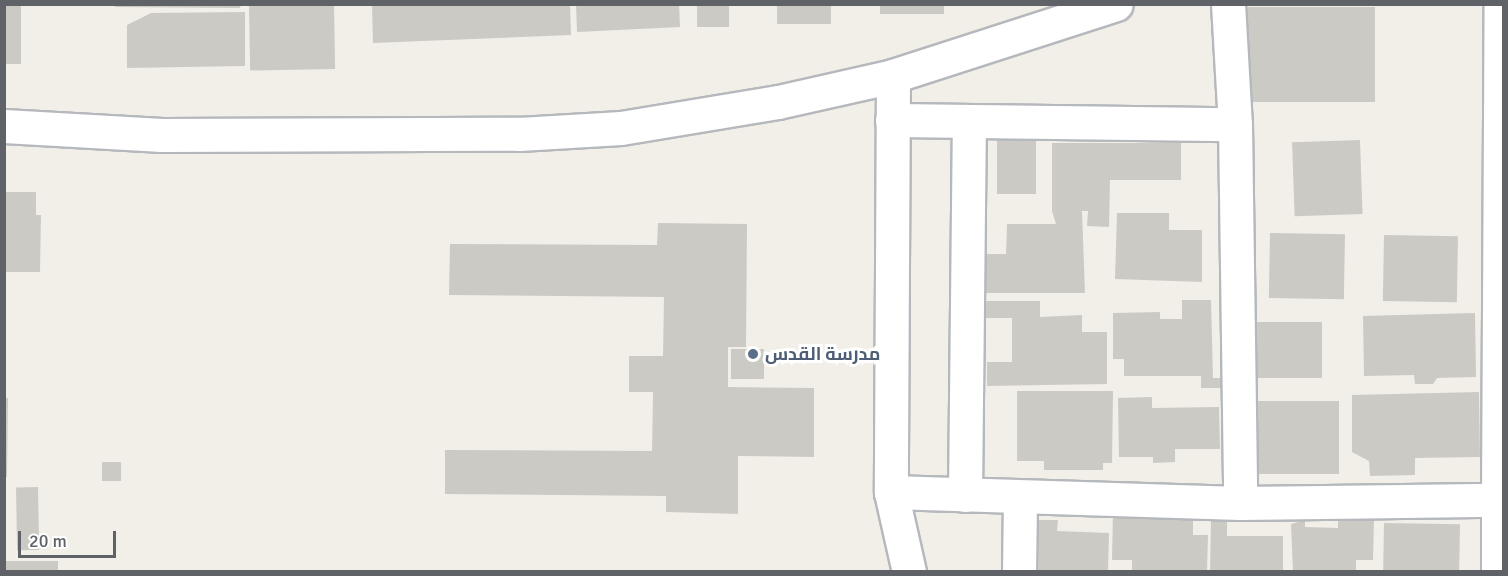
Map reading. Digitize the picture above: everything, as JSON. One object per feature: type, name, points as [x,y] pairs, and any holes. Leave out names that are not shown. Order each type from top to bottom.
[{"type":"street","points":[[4,126],[162,135],[530,134],[621,128],[778,102],[893,76],[1116,4]]},
{"type":"street","points":[[1228,4],[1235,124],[1240,503]]},
{"type":"street","points":[[1498,572],[1501,4]]},
{"type":"street","points":[[893,76],[891,492],[909,572]]},
{"type":"street","points":[[892,120],[1235,124]]},
{"type":"street","points":[[965,495],[969,121]]},
{"type":"street","points":[[891,492],[1020,498],[1240,503],[1500,481]]},
{"type":"street","points":[[1019,572],[1020,498]]},
{"type":"building","points":[[4,4],[21,4],[21,64],[4,64]]},
{"type":"building","points":[[115,4],[241,4],[240,8],[115,7]]},
{"type":"building","points":[[334,4],[335,69],[250,70],[249,5]]},
{"type":"building","points":[[372,4],[570,4],[571,35],[373,43]]},
{"type":"building","points":[[576,4],[679,4],[680,27],[577,32]]},
{"type":"building","points":[[697,4],[729,4],[729,27],[697,27]]},
{"type":"building","points":[[777,4],[831,4],[831,24],[777,24]]},
{"type":"building","points":[[880,4],[944,4],[944,14],[880,14]]},
{"type":"building","points":[[1247,7],[1375,7],[1375,102],[1247,102]]},
{"type":"building","points":[[245,12],[245,66],[127,68],[127,25],[151,13]]},
{"type":"building","points":[[997,140],[1036,140],[1036,194],[997,194]]},
{"type":"building","points":[[1360,140],[1363,214],[1295,216],[1292,142]]},
{"type":"building","points":[[1052,143],[1181,143],[1181,180],[1110,180],[1109,227],[1087,226],[1088,211],[1082,211],[1085,293],[973,293],[973,254],[1006,254],[1007,224],[1056,224],[1052,211]]},
{"type":"building","points":[[4,192],[36,192],[36,215],[41,215],[40,272],[4,272]]},
{"type":"building","points":[[1117,213],[1169,213],[1169,230],[1202,230],[1202,282],[1115,279]]},
{"type":"building","points":[[658,223],[747,224],[746,347],[728,347],[728,387],[814,388],[814,457],[738,456],[738,514],[666,512],[666,496],[445,494],[445,450],[652,451],[653,392],[629,392],[629,356],[663,356],[664,297],[449,295],[450,244],[657,245]]},
{"type":"building","points":[[1270,233],[1345,234],[1344,299],[1269,298]]},
{"type":"building","points":[[1384,235],[1458,236],[1457,302],[1383,301]]},
{"type":"building","points":[[1182,300],[1211,300],[1213,378],[1221,378],[1222,388],[1201,388],[1201,376],[1124,376],[1124,359],[1113,359],[1113,313],[1160,312],[1160,319],[1182,319]]},
{"type":"building","points":[[985,301],[1040,301],[1040,317],[1082,315],[1082,332],[1107,332],[1107,384],[987,386],[987,362],[1012,362],[1012,318],[985,318]]},
{"type":"building","points":[[1475,313],[1476,377],[1437,378],[1433,384],[1415,384],[1414,375],[1364,376],[1363,316]]},
{"type":"building","points":[[1254,322],[1322,322],[1322,378],[1254,378]]},
{"type":"building","points":[[731,349],[764,349],[764,379],[731,379]]},
{"type":"building","points":[[1017,391],[1113,391],[1112,463],[1103,463],[1103,470],[1044,470],[1044,461],[1017,461]]},
{"type":"building","points":[[1479,392],[1480,457],[1415,458],[1415,475],[1370,476],[1369,461],[1352,452],[1352,395]]},
{"type":"building","points":[[1152,397],[1152,408],[1219,407],[1220,449],[1175,449],[1175,462],[1153,463],[1153,457],[1119,457],[1118,398]]},
{"type":"building","points":[[4,398],[8,398],[7,477],[4,477]]},
{"type":"building","points":[[1256,401],[1339,401],[1339,474],[1256,474]]},
{"type":"building","points":[[102,462],[121,462],[121,481],[102,481]]},
{"type":"building","points":[[16,487],[38,487],[39,550],[17,550]]},
{"type":"building","points":[[1113,512],[1193,515],[1193,535],[1208,535],[1207,572],[1132,572],[1132,560],[1112,560]]},
{"type":"building","points":[[1338,517],[1374,517],[1373,560],[1356,560],[1356,572],[1293,572],[1291,524],[1305,520],[1305,527],[1338,528]]},
{"type":"building","points":[[1030,520],[1058,520],[1057,531],[1109,533],[1108,572],[1038,572],[1039,536],[1029,536]]},
{"type":"building","points":[[1211,521],[1227,521],[1227,536],[1283,536],[1283,572],[1210,572]]},
{"type":"building","points":[[1384,523],[1460,524],[1459,572],[1383,572]]},
{"type":"building","points":[[5,561],[58,561],[58,572],[5,572]]},
{"type":"place","name":"مدرسة القدس","points":[[753,354]]}]
